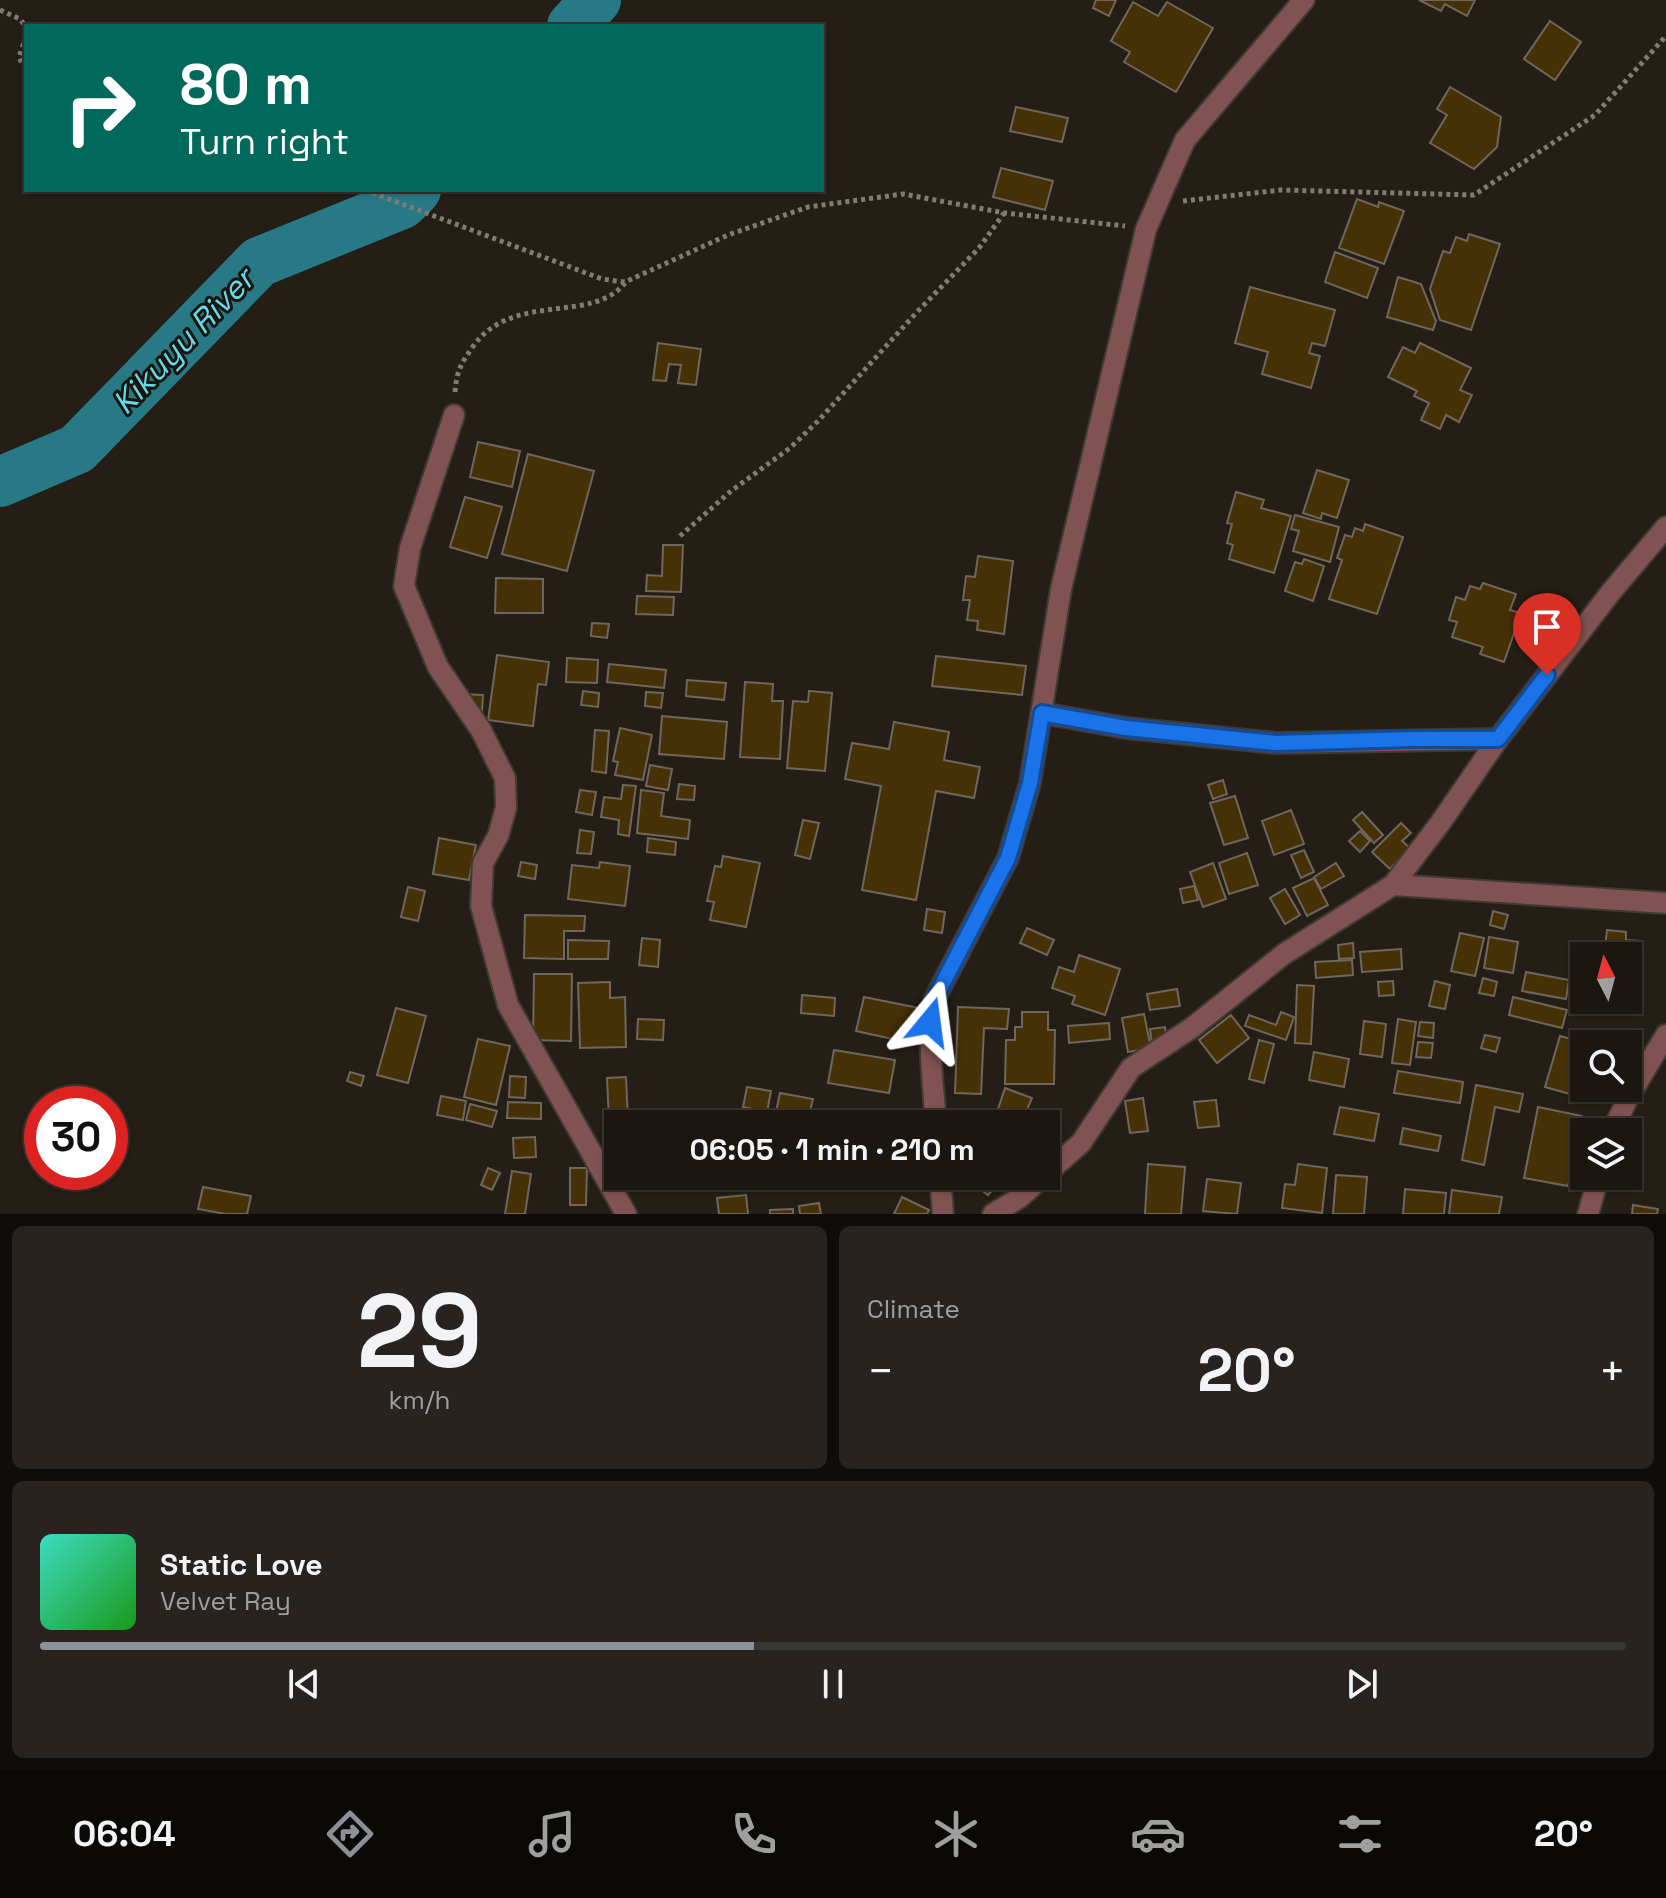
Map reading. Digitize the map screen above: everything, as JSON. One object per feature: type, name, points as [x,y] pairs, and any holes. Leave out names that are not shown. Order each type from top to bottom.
[{"type":"street","points":[[935,1110],[930,1053],[934,1000],[1008,858],[1030,783],[1061,589],[1146,229],[1185,140],[1304,0]]},
{"type":"street","points":[[454,415],[410,548],[404,586],[438,667],[481,730],[505,778],[506,808],[498,836],[483,863],[481,906],[508,1005],[626,1214]]},
{"type":"street","points":[[1060,1162],[1081,1143],[1131,1068],[1193,1027],[1284,954],[1393,885],[1498,739],[1611,592],[1666,527]]},
{"type":"street","points":[[1042,713],[1126,728],[1276,743],[1498,739]]},
{"type":"street","points":[[1393,885],[1666,903]]},
{"type":"street","points":[[1619,1118],[1666,1035]]},
{"type":"street","points":[[941,1190],[943,1214]]},
{"type":"street","points":[[993,1214],[1028,1190]]},
{"type":"street","points":[[1588,1214],[1595,1190]]},
{"type":"path","points":[[0,10],[20,19],[24,24]]},
{"type":"path","points":[[1156,204],[1281,190],[1474,195],[1595,115],[1666,36]]},
{"type":"path","points":[[24,42],[19,57],[24,66]]},
{"type":"path","points":[[370,192],[602,279],[625,282],[728,235],[808,207],[903,194],[1005,213],[1146,229]]},
{"type":"path","points":[[680,536],[731,491],[800,439],[979,248],[1005,213]]},
{"type":"path","points":[[454,415],[457,370],[479,337],[500,321],[529,312],[608,297],[618,292],[625,282]]},
{"type":"building","points":[[1096,0],[1116,0],[1109,16],[1093,8]]},
{"type":"building","points":[[1419,0],[1475,0],[1467,16],[1445,4],[1441,11]]},
{"type":"building","points":[[1133,2],[1158,16],[1167,2],[1213,28],[1176,92],[1124,62],[1130,52],[1111,41]]},
{"type":"building","points":[[1550,21],[1581,42],[1555,80],[1524,59]]},
{"type":"building","points":[[1450,87],[1501,117],[1497,147],[1474,169],[1430,143],[1447,115],[1437,109]]},
{"type":"building","points":[[1016,107],[1068,118],[1062,142],[1010,131]]},
{"type":"building","points":[[1001,168],[1053,181],[1045,210],[993,197]]},
{"type":"building","points":[[1357,199],[1378,207],[1379,202],[1404,211],[1384,264],[1339,248]]},
{"type":"building","points":[[1469,234],[1500,244],[1471,330],[1440,320],[1430,289],[1443,251],[1450,253],[1456,237],[1467,241]]},
{"type":"building","points":[[1335,252],[1378,268],[1367,298],[1325,282]]},
{"type":"building","points":[[1398,277],[1421,284],[1436,321],[1433,330],[1387,317]]},
{"type":"building","points":[[1250,287],[1335,310],[1325,346],[1312,343],[1309,353],[1320,356],[1311,388],[1262,374],[1268,352],[1235,343]]},
{"type":"building","points":[[658,343],[701,349],[696,385],[678,383],[681,365],[669,364],[666,381],[653,380]]},
{"type":"building","points":[[1420,343],[1471,368],[1460,390],[1472,395],[1459,422],[1446,415],[1440,429],[1421,420],[1429,403],[1414,396],[1417,391],[1388,377],[1403,347],[1415,353]]},
{"type":"building","points":[[478,442],[520,451],[512,487],[470,477]]},
{"type":"building","points":[[528,454],[594,471],[567,571],[502,554]]},
{"type":"building","points":[[1317,470],[1349,480],[1337,518],[1322,513],[1321,519],[1303,513]]},
{"type":"building","points":[[1236,492],[1264,500],[1261,508],[1291,516],[1274,573],[1229,559],[1233,545],[1227,543],[1232,524],[1227,523]]},
{"type":"building","points":[[465,497],[502,507],[487,558],[450,547]]},
{"type":"building","points":[[1295,515],[1339,527],[1330,562],[1293,551],[1299,531],[1291,529]]},
{"type":"building","points":[[1365,524],[1403,537],[1377,614],[1329,599],[1342,560],[1337,558],[1345,535],[1352,537],[1355,528],[1363,531]]},
{"type":"building","points":[[663,545],[683,545],[681,592],[646,591],[647,575],[662,576]]},
{"type":"building","points":[[978,556],[1013,561],[1004,634],[977,630],[978,621],[967,620],[970,600],[963,600],[966,576],[975,577]]},
{"type":"building","points":[[1304,559],[1324,566],[1313,601],[1285,591],[1295,562],[1302,564]]},
{"type":"building","points":[[496,578],[543,579],[543,613],[495,613]]},
{"type":"building","points":[[1483,583],[1516,594],[1510,610],[1521,613],[1504,662],[1480,654],[1483,647],[1452,637],[1457,622],[1449,620],[1456,597],[1465,600],[1470,586],[1480,589]]},
{"type":"building","points":[[637,596],[674,597],[673,615],[636,614]]},
{"type":"building","points":[[1557,604],[1574,620],[1540,655],[1523,639]]},
{"type":"building","points":[[592,623],[609,624],[607,638],[591,636]]},
{"type":"building","points":[[497,655],[549,662],[546,685],[538,684],[533,726],[488,720]]},
{"type":"building","points":[[936,656],[1026,666],[1022,695],[932,686]]},
{"type":"building","points":[[567,658],[598,660],[597,683],[566,682]]},
{"type":"building","points":[[609,664],[666,670],[664,688],[607,682]]},
{"type":"building","points":[[687,680],[726,683],[724,700],[686,696]]},
{"type":"building","points":[[745,682],[773,684],[772,701],[783,701],[780,759],[740,757]]},
{"type":"building","points":[[583,691],[599,693],[598,707],[581,705]]},
{"type":"building","points":[[809,691],[832,693],[825,771],[787,768],[793,701],[808,702]]},
{"type":"building","points":[[646,692],[663,693],[661,708],[645,706]]},
{"type":"building","points":[[459,694],[483,695],[482,712],[459,712]]},
{"type":"building","points":[[662,716],[727,722],[724,759],[659,754]]},
{"type":"building","points":[[894,722],[949,732],[944,760],[980,767],[974,798],[936,791],[916,900],[862,890],[881,786],[845,779],[852,743],[889,749]]},
{"type":"building","points":[[620,728],[652,735],[643,780],[615,775],[618,762],[613,761]]},
{"type":"building","points":[[595,730],[609,731],[606,773],[592,771]]},
{"type":"building","points":[[650,765],[672,769],[668,790],[646,786]]},
{"type":"building","points":[[1223,780],[1227,794],[1213,799],[1208,785]]},
{"type":"building","points":[[679,784],[695,786],[694,800],[677,799]]},
{"type":"building","points":[[623,785],[636,786],[629,836],[618,834],[619,820],[601,817],[604,797],[621,799]]},
{"type":"building","points":[[580,790],[596,792],[592,815],[576,812]]},
{"type":"building","points":[[641,790],[664,793],[661,816],[690,820],[688,839],[637,833]]},
{"type":"building","points":[[1235,796],[1248,838],[1224,845],[1210,803]]},
{"type":"building","points":[[1291,810],[1304,844],[1274,855],[1262,821]]},
{"type":"building","points":[[1362,812],[1383,835],[1374,843],[1353,820]]},
{"type":"building","points":[[803,820],[819,823],[810,859],[795,855]]},
{"type":"building","points":[[1401,823],[1411,833],[1402,841],[1410,848],[1390,869],[1372,852]]},
{"type":"building","points":[[580,830],[594,832],[591,854],[577,853]]},
{"type":"building","points":[[1360,831],[1370,841],[1360,852],[1349,841]]},
{"type":"building","points":[[439,838],[476,845],[469,880],[433,874]]},
{"type":"building","points":[[648,838],[676,842],[675,855],[647,852]]},
{"type":"building","points":[[1304,850],[1314,872],[1301,878],[1291,855]]},
{"type":"building","points":[[1247,853],[1258,885],[1229,894],[1219,863]]},
{"type":"building","points":[[723,856],[760,863],[746,927],[710,920],[714,902],[707,901],[715,866],[721,867]]},
{"type":"building","points":[[521,862],[537,865],[535,879],[518,876]]},
{"type":"building","points":[[600,862],[630,866],[625,906],[568,899],[572,865],[599,868]]},
{"type":"building","points":[[1213,863],[1226,899],[1203,907],[1190,872]]},
{"type":"building","points":[[1336,863],[1344,876],[1321,889],[1314,877]]},
{"type":"building","points":[[1314,878],[1328,905],[1307,916],[1293,888]]},
{"type":"building","points":[[1194,886],[1198,900],[1183,903],[1180,889]]},
{"type":"building","points":[[408,887],[425,891],[418,921],[401,917]]},
{"type":"building","points":[[1285,889],[1300,915],[1285,924],[1270,898]]},
{"type":"building","points":[[927,909],[945,912],[942,933],[924,930]]},
{"type":"building","points":[[1493,911],[1508,915],[1504,929],[1490,925]]},
{"type":"building","points":[[525,915],[585,916],[584,931],[564,931],[564,959],[524,958]]},
{"type":"building","points":[[1027,928],[1054,940],[1047,955],[1020,943]]},
{"type":"building","points":[[1607,930],[1626,932],[1626,940],[1640,941],[1640,942],[1606,942]]},
{"type":"building","points":[[1460,933],[1484,938],[1475,976],[1451,971]]},
{"type":"building","points":[[1489,937],[1518,942],[1513,973],[1484,968]]},
{"type":"building","points":[[642,938],[660,940],[658,967],[639,965]]},
{"type":"building","points":[[568,940],[609,941],[608,959],[568,959]]},
{"type":"building","points":[[1353,943],[1354,958],[1339,959],[1338,945]]},
{"type":"building","points":[[1401,949],[1402,969],[1362,972],[1360,952]]},
{"type":"building","points":[[1079,955],[1120,969],[1105,1015],[1072,1004],[1075,996],[1052,988],[1059,967],[1074,972]]},
{"type":"building","points":[[1352,960],[1353,975],[1316,978],[1315,962]]},
{"type":"building","points":[[1526,972],[1569,980],[1566,999],[1522,991]]},
{"type":"building","points":[[534,974],[572,974],[571,1041],[533,1040]]},
{"type":"building","points":[[1483,978],[1497,982],[1494,996],[1479,993]]},
{"type":"building","points":[[1393,981],[1394,995],[1379,996],[1378,982]]},
{"type":"building","points":[[1435,981],[1450,985],[1445,1009],[1429,1006]]},
{"type":"building","points":[[610,982],[610,998],[625,997],[626,1047],[580,1048],[578,983]]},
{"type":"building","points":[[1297,985],[1314,986],[1311,1044],[1295,1043]]},
{"type":"building","points":[[1177,989],[1180,1006],[1150,1010],[1147,994]]},
{"type":"building","points":[[802,995],[835,998],[834,1016],[801,1013]]},
{"type":"building","points":[[864,997],[919,1008],[911,1043],[856,1031]]},
{"type":"building","points":[[1513,997],[1567,1010],[1562,1028],[1509,1015]]},
{"type":"building","points":[[958,1007],[1009,1009],[1007,1029],[984,1028],[981,1094],[955,1093]]},
{"type":"building","points":[[396,1008],[426,1016],[408,1083],[377,1075]]},
{"type":"building","points":[[1022,1012],[1048,1012],[1048,1030],[1055,1030],[1054,1084],[1005,1084],[1006,1040],[1015,1040],[1015,1027],[1022,1027]]},
{"type":"building","points":[[1281,1012],[1294,1017],[1286,1040],[1245,1026],[1249,1015],[1276,1025]]},
{"type":"building","points":[[1144,1014],[1151,1048],[1128,1052],[1122,1018]]},
{"type":"building","points":[[1231,1015],[1249,1038],[1217,1063],[1199,1040]]},
{"type":"building","points":[[638,1019],[664,1020],[663,1040],[637,1039]]},
{"type":"building","points":[[1398,1019],[1416,1022],[1410,1065],[1392,1063]]},
{"type":"building","points":[[1364,1021],[1386,1024],[1382,1057],[1360,1054]]},
{"type":"building","points":[[1420,1022],[1434,1023],[1433,1038],[1418,1036]]},
{"type":"building","points":[[1109,1023],[1110,1039],[1069,1043],[1068,1026]]},
{"type":"building","points":[[1165,1027],[1167,1042],[1152,1044],[1150,1029]]},
{"type":"building","points":[[1485,1035],[1500,1038],[1496,1052],[1481,1048]]},
{"type":"building","points":[[1560,1036],[1570,1039],[1570,1094],[1545,1087]]},
{"type":"building","points":[[478,1039],[510,1046],[496,1105],[464,1097]]},
{"type":"building","points":[[1259,1040],[1274,1044],[1264,1083],[1249,1079]]},
{"type":"building","points":[[1418,1042],[1433,1043],[1431,1058],[1416,1057]]},
{"type":"building","points":[[834,1050],[895,1060],[889,1093],[828,1083]]},
{"type":"building","points":[[1314,1052],[1349,1059],[1344,1087],[1309,1080]]},
{"type":"building","points":[[1398,1071],[1463,1082],[1460,1103],[1394,1093]]},
{"type":"building","points":[[350,1072],[364,1076],[361,1086],[347,1081]]},
{"type":"building","points":[[510,1076],[526,1077],[525,1098],[509,1097]]},
{"type":"building","points":[[626,1077],[628,1110],[608,1110],[607,1078]]},
{"type":"building","points":[[1476,1085],[1523,1094],[1519,1112],[1495,1107],[1484,1165],[1462,1160]]},
{"type":"building","points":[[747,1087],[771,1091],[767,1110],[743,1107]]},
{"type":"building","points":[[1005,1088],[1032,1098],[1027,1110],[998,1110]]},
{"type":"building","points":[[780,1093],[813,1099],[810,1110],[776,1110]]},
{"type":"building","points":[[441,1096],[466,1101],[463,1120],[437,1115]]},
{"type":"building","points":[[1143,1098],[1148,1131],[1130,1133],[1125,1101]]},
{"type":"building","points":[[1216,1100],[1219,1126],[1198,1128],[1194,1102]]},
{"type":"building","points":[[508,1102],[541,1103],[541,1119],[507,1118]]},
{"type":"building","points":[[470,1104],[497,1111],[492,1127],[466,1120]]},
{"type":"building","points":[[1340,1107],[1379,1114],[1374,1141],[1334,1134]]},
{"type":"building","points":[[1538,1107],[1582,1116],[1570,1118],[1568,1186],[1524,1178]]},
{"type":"building","points":[[1403,1128],[1441,1136],[1438,1151],[1400,1144]]},
{"type":"building","points":[[535,1137],[536,1157],[514,1158],[513,1138]]},
{"type":"building","points":[[1148,1164],[1185,1167],[1181,1214],[1145,1214]]},
{"type":"building","points":[[1298,1164],[1327,1168],[1322,1213],[1282,1208],[1285,1184],[1295,1185]]},
{"type":"building","points":[[488,1168],[500,1173],[492,1190],[481,1185]]},
{"type":"building","points":[[570,1168],[587,1168],[586,1205],[570,1205]]},
{"type":"building","points":[[512,1171],[531,1174],[525,1214],[505,1214]]},
{"type":"building","points":[[1336,1175],[1367,1177],[1364,1214],[1333,1214]]},
{"type":"building","points":[[1207,1179],[1241,1183],[1237,1214],[1203,1211]]},
{"type":"building","points":[[203,1187],[251,1196],[247,1214],[198,1209]]},
{"type":"building","points":[[1405,1189],[1446,1193],[1444,1214],[1403,1214]]},
{"type":"building","points":[[1452,1190],[1502,1197],[1499,1214],[1449,1214]]},
{"type":"building","points":[[746,1195],[748,1214],[719,1214],[717,1198]]},
{"type":"building","points":[[902,1197],[929,1210],[927,1214],[894,1214]]},
{"type":"building","points":[[819,1203],[821,1214],[800,1214],[799,1206]]},
{"type":"building","points":[[1633,1205],[1658,1209],[1657,1214],[1632,1214]]},
{"type":"building","points":[[793,1209],[793,1214],[770,1214],[770,1210]]},
{"type":"waterway","name":"Kikuyu River","points":[[574,24],[596,0]]},
{"type":"waterway","name":"Kikuyu River","points":[[0,482],[77,449],[259,262],[402,204],[414,192]]},
{"type":"route","points":[[930,1022],[934,1000],[944,978],[1008,858],[1030,783],[1042,713],[1126,728],[1276,743],[1498,739],[1547,675]]}]
